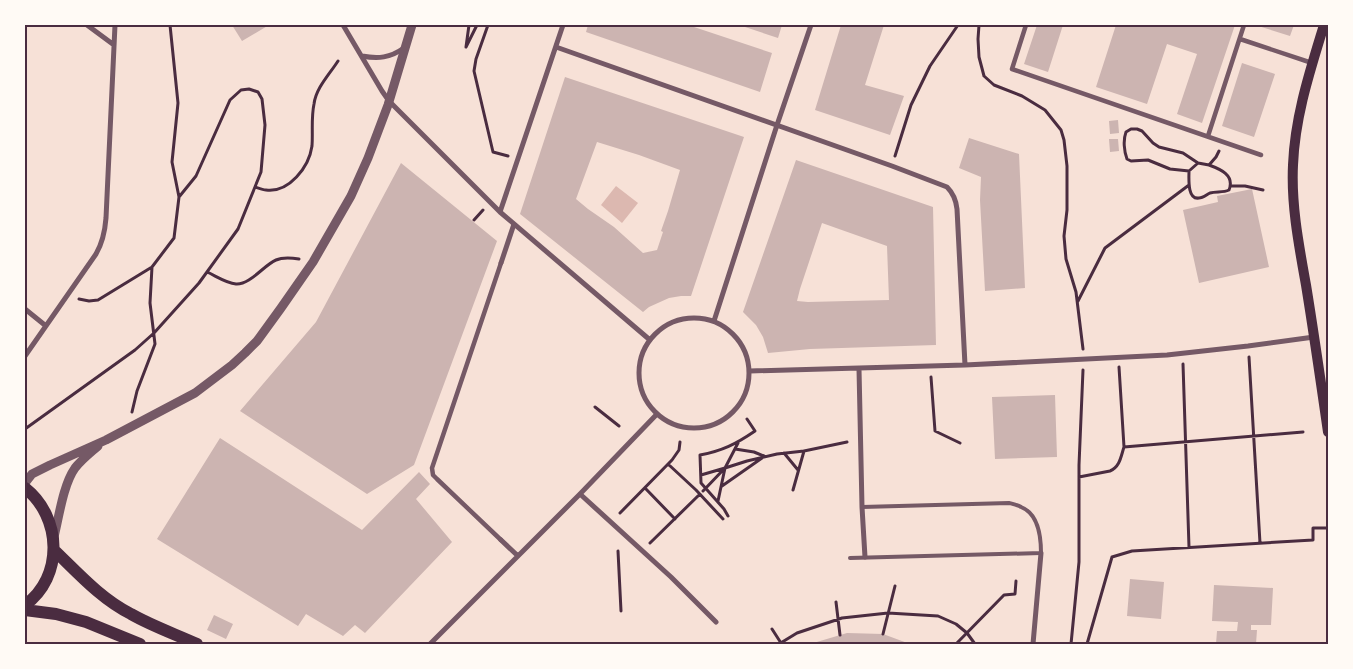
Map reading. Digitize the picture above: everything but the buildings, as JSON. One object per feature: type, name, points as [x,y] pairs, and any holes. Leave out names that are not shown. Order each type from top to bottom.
[{"type":"main road","points":[[1324,25],[1299,113],[1292,166],[1294,211],[1328,432]]},
{"type":"main road","points":[[25,488],[44,510],[49,520],[54,545],[49,573],[44,584],[37,594],[25,605]]},
{"type":"main road","points":[[54,545],[80,576],[103,596],[131,614],[197,644]]},
{"type":"main road","points":[[25,610],[56,614],[86,622],[140,644]]},
{"type":"street","points":[[87,25],[114,45]]},
{"type":"street","points":[[25,356],[103,242],[106,230],[115,25]]},
{"type":"street","points":[[343,25],[389,101],[500,212],[650,340]]},
{"type":"street","points":[[25,483],[32,474],[106,440],[195,393],[238,359],[257,341],[313,262],[354,189],[368,158],[389,101],[412,25]]},
{"type":"street","points":[[500,212],[563,25]]},
{"type":"street","points":[[714,321],[811,25]]},
{"type":"street","points":[[1026,25],[1012,69],[1261,155]]},
{"type":"street","points":[[1208,136],[1244,25]]},
{"type":"street","points":[[1240,39],[1313,63]]},
{"type":"street","points":[[362,56],[374,58],[391,56],[406,46]]},
{"type":"street","points":[[556,46],[946,187],[952,192],[956,201],[965,365]]},
{"type":"street","points":[[514,224],[432,468],[433,475],[518,556]]},
{"type":"street","points":[[25,309],[46,326]]},
{"type":"street","points":[[686,318],[714,321],[736,335],[743,346],[748,358],[750,371],[749,386],[744,399],[736,411],[724,420],[711,426],[697,429],[682,428],[657,414],[649,406],[640,384],[640,361],[650,340],[660,329],[672,322],[686,318]]},
{"type":"street","points":[[750,371],[965,365],[1183,354],[1314,337]]},
{"type":"street","points":[[860,368],[864,557]]},
{"type":"street","points":[[430,644],[657,414]]},
{"type":"street","points":[[54,545],[65,488],[69,478],[74,468],[106,440]]},
{"type":"street","points":[[580,494],[716,622]]},
{"type":"street","points":[[1033,644],[1041,553]]},
{"type":"lane","points":[[850,558],[1041,553],[1040,533],[1037,523],[1023,507],[1016,505],[862,507]]},
{"type":"path","points":[[79,299],[98,300],[152,267],[174,238],[179,197],[172,162],[178,104],[170,25]]},
{"type":"path","points":[[468,25],[466,46],[477,25]]},
{"type":"path","points":[[488,25],[476,59],[474,71],[493,152],[518,159]]},
{"type":"path","points":[[892,166],[911,105],[930,66],[958,25]]},
{"type":"path","points":[[979,25],[979,57],[984,76],[994,85],[1022,96],[1045,110],[1061,130],[1064,140],[1067,166],[1067,210],[1064,236],[1066,259],[1076,292],[1084,359],[1079,477],[1079,562],[1071,644]]},
{"type":"path","points":[[255,187],[266,190],[281,188],[292,181],[303,170],[312,148],[314,104],[318,91],[338,61]]},
{"type":"path","points":[[25,429],[135,350],[154,333],[200,283],[238,228],[261,172],[265,125],[262,98],[258,92],[248,88],[241,90],[230,100],[196,176],[179,197]]},
{"type":"path","points":[[1190,171],[1170,169],[1148,160],[1131,161],[1127,159],[1124,137],[1126,132],[1131,129],[1142,131],[1159,147],[1183,153],[1198,163],[1209,164],[1223,171],[1228,176],[1231,186]]},
{"type":"path","points":[[1209,164],[1216,157],[1223,141]]},
{"type":"path","points":[[1198,163],[1190,171],[1189,185],[1194,198],[1198,199],[1212,192],[1224,192],[1229,190],[1231,186]]},
{"type":"path","points":[[1077,302],[1105,248],[1189,185]]},
{"type":"path","points":[[1231,186],[1245,186],[1264,190]]},
{"type":"path","points":[[207,272],[238,284],[248,280],[275,260],[286,258],[303,259],[313,262]]},
{"type":"path","points":[[131,415],[137,391],[155,344],[150,303],[152,267]]},
{"type":"path","points":[[1248,346],[1260,543]]},
{"type":"path","points":[[1183,354],[1189,547]]},
{"type":"path","points":[[930,366],[935,431],[960,443]]},
{"type":"path","points":[[1079,477],[1110,471],[1118,465],[1124,447],[1120,383]]},
{"type":"path","points":[[595,407],[619,426]]},
{"type":"path","points":[[723,518],[703,491],[700,455],[718,452],[739,442],[757,430],[747,419]]},
{"type":"path","points":[[1124,447],[1303,432]]},
{"type":"path","points":[[620,513],[668,464],[679,450],[680,442]]},
{"type":"path","points":[[718,501],[725,468],[739,442]]},
{"type":"path","points":[[701,475],[764,456],[804,451],[848,442]]},
{"type":"path","points":[[735,449],[754,452],[764,456]]},
{"type":"path","points":[[793,490],[804,451]]},
{"type":"path","points":[[784,453],[799,470]]},
{"type":"path","points":[[721,487],[764,456]]},
{"type":"path","points":[[668,464],[718,501],[728,516]]},
{"type":"path","points":[[650,544],[725,468]]},
{"type":"path","points":[[644,488],[675,519]]},
{"type":"path","points":[[1087,644],[1112,558],[1132,551],[1314,540],[1313,528],[1328,528]]},
{"type":"path","points":[[618,551],[621,611]]},
{"type":"path","points":[[956,644],[1004,594],[1015,594],[1016,581]]},
{"type":"path","points":[[883,634],[895,586]]},
{"type":"path","points":[[836,602],[840,635]]},
{"type":"path","points":[[772,629],[781,644],[797,633],[838,620],[888,613],[938,616],[956,624],[976,644]]},
{"type":"shaded area","points":[[616,186],[638,203],[622,223],[601,205]]}]
